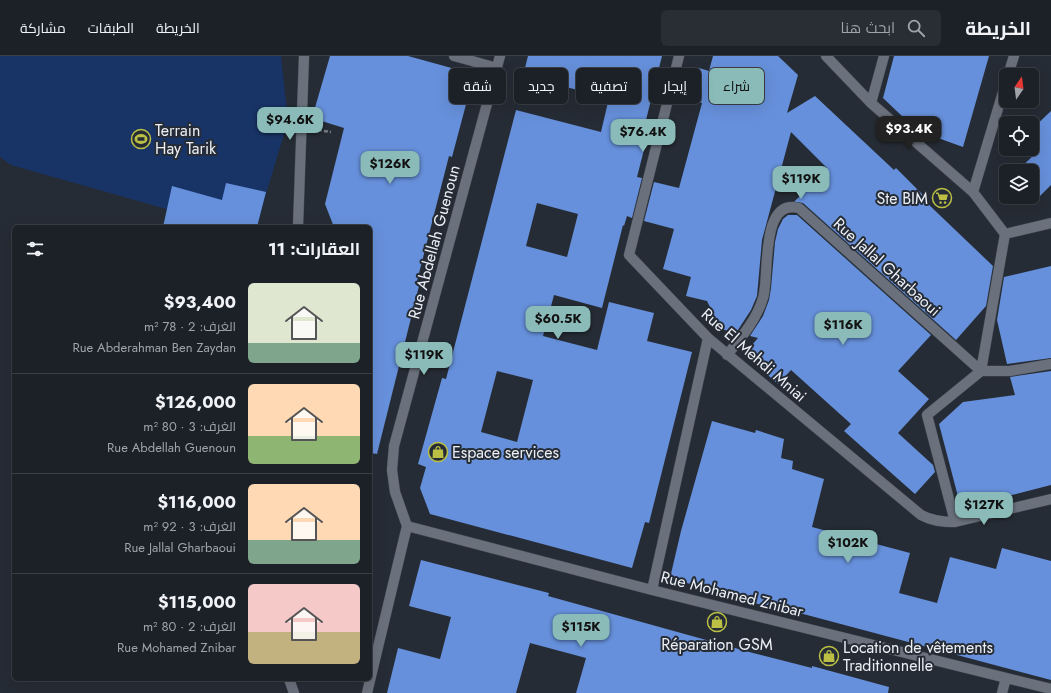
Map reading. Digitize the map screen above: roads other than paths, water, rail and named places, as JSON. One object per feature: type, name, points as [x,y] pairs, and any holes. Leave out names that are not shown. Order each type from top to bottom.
[{"type":"street","points":[[298,225],[304,56]]},
{"type":"street","points":[[454,56],[497,68]]},
{"type":"street","name":"Rue Abdellah Guenoun","points":[[497,68],[500,56]]},
{"type":"street","name":"Rue El Mehdi Mniai","points":[[679,56],[630,255],[708,338],[921,515],[930,520],[955,522],[1051,499]]},
{"type":"street","points":[[826,56],[872,103],[973,192],[1005,234],[981,370],[927,415],[955,522]]},
{"type":"street","points":[[872,103],[884,56]]},
{"type":"street","points":[[1010,68],[1014,56]]},
{"type":"street","name":"Rue Abdellah Guenoun","points":[[407,526],[394,485],[392,470],[394,446],[487,104]]},
{"type":"street","points":[[973,192],[999,105]]},
{"type":"street","name":"Rue Jallal Gharbaoui","points":[[728,355],[745,332],[763,300],[766,280],[767,253],[771,230],[782,210],[787,207],[793,207],[799,208],[981,370]]},
{"type":"street","points":[[1005,234],[1051,223]]},
{"type":"street","points":[[652,590],[708,338]]},
{"type":"street","points":[[981,370],[1010,371],[1051,364]]},
{"type":"street","points":[[372,672],[407,526]]},
{"type":"street","name":"Rue Mohamed Znibar","points":[[407,526],[652,590],[1051,689]]},
{"type":"street","points":[[1002,693],[1006,678]]},
{"type":"street","points":[[290,681],[294,693]]},
{"type":"street","points":[[367,693],[370,681]]},
{"type":"place","name":"Terrain Hay Tarik","points":[[141,139]]},
{"type":"place","name":"Ste BIM","points":[[942,198]]},
{"type":"place","name":"Espace services","points":[[438,452]]},
{"type":"place","name":"Réparation GSM","points":[[717,622]]},
{"type":"place","name":"Location de vêtements Traditionnelle","points":[[829,656]]}]
